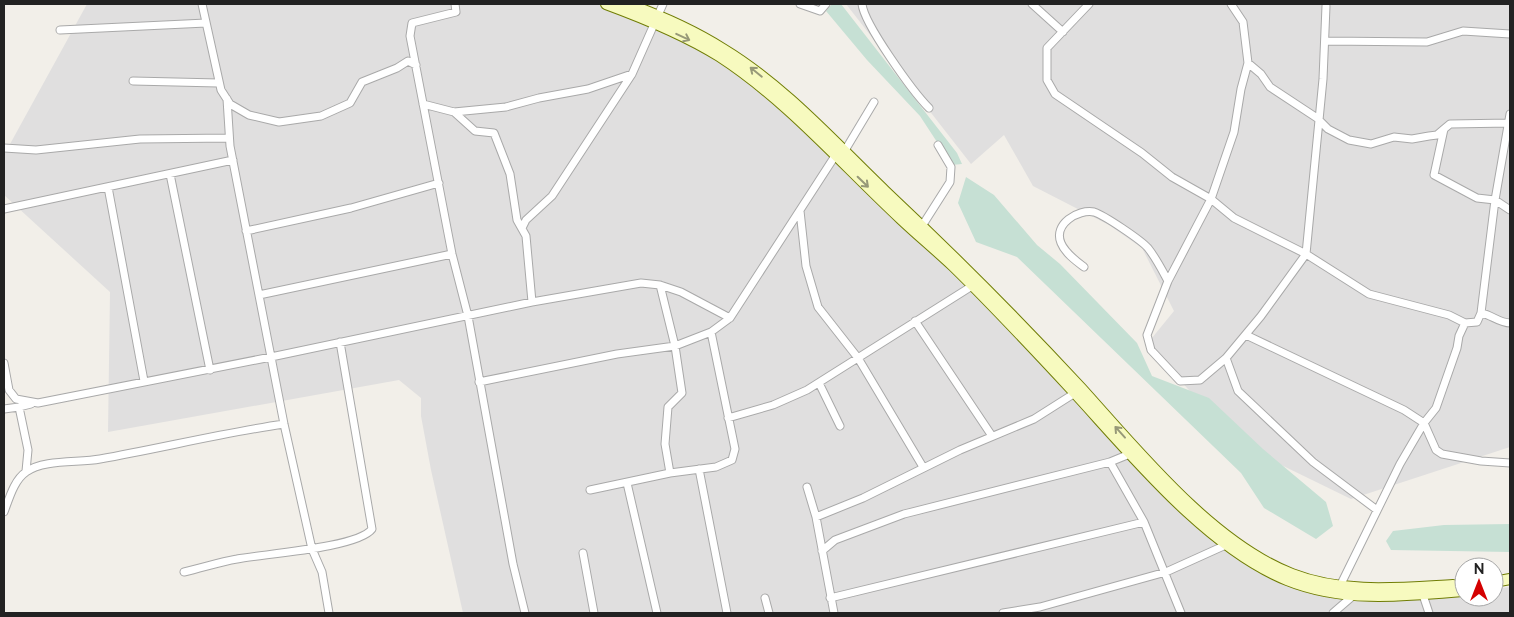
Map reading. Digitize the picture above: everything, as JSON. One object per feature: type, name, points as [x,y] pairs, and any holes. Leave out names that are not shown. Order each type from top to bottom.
[{"type":"street","points":[[202,4],[218,83],[230,104],[249,115],[280,122],[321,116],[350,103],[362,82],[397,68],[408,61],[416,65]]},
{"type":"street","points":[[455,4],[456,12],[412,23],[410,36],[452,254],[468,316],[513,564],[525,613]]},
{"type":"street","points":[[606,4],[692,41],[742,73],[770,95],[922,226],[1015,319],[1133,453],[1250,552],[1292,574],[1356,592]]},
{"type":"street","points":[[628,4],[659,15],[700,35],[748,66],[972,286],[1133,453],[1245,558],[1288,581],[1322,591],[1454,591]]},
{"type":"street","points":[[522,228],[526,220],[552,196],[632,74],[663,4]]},
{"type":"street","points":[[800,4],[820,11],[826,4]]},
{"type":"street","points":[[862,4],[864,12],[891,58],[913,92],[929,108]]},
{"type":"street","points":[[1032,4],[1063,32]]},
{"type":"street","points":[[1089,4],[1047,48],[1047,80],[1055,94],[1135,148],[1172,177],[1211,199],[1234,218],[1306,254],[1369,294],[1443,313],[1465,323],[1476,322],[1480,313],[1495,200],[1503,165],[1510,114]]},
{"type":"street","points":[[1231,4],[1243,22],[1248,63],[1240,89],[1234,132],[1211,199],[1168,281],[1147,335],[1151,350],[1180,381],[1200,380],[1226,358],[1267,309],[1306,254],[1317,118],[1326,41],[1326,6]]},
{"type":"street","points":[[60,30],[206,23]]},
{"type":"street","points":[[1326,41],[1427,42],[1463,31],[1510,34]]},
{"type":"street","points":[[1248,63],[1262,74],[1270,87],[1317,118],[1328,129],[1349,140],[1370,144],[1394,137],[1412,139],[1429,136],[1437,134],[1450,124],[1509,123]]},
{"type":"street","points":[[423,104],[454,112],[506,107],[539,98],[560,96],[588,89],[632,74]]},
{"type":"street","points":[[133,81],[218,83]]},
{"type":"street","points":[[227,99],[232,160],[284,424],[312,549],[322,572],[329,613]]},
{"type":"street","points":[[479,382],[617,354],[675,346],[711,332],[730,318],[800,210],[874,102]]},
{"type":"street","points":[[454,112],[475,131],[494,133],[510,174],[517,220],[526,236],[532,302]]},
{"type":"street","points":[[1444,129],[1434,175],[1477,198],[1495,200],[1510,210]]},
{"type":"street","points":[[4,148],[36,150],[140,139],[229,138]]},
{"type":"street","points":[[922,226],[950,182],[951,167],[938,146]]},
{"type":"street","points":[[4,209],[232,160]]},
{"type":"street","points":[[170,174],[210,370]]},
{"type":"street","points":[[246,231],[351,208],[438,183]]},
{"type":"street","points":[[108,187],[144,381]]},
{"type":"street","points":[[800,210],[806,266],[818,307],[858,358],[923,468]]},
{"type":"street","points":[[1084,267],[1073,258],[1061,243],[1060,230],[1062,224],[1076,214],[1095,212],[1145,245],[1168,281]]},
{"type":"street","points":[[259,295],[452,254]]},
{"type":"street","points":[[4,409],[210,370],[532,302],[641,283],[660,285],[681,292],[730,318]]},
{"type":"street","points":[[660,285],[675,346],[682,393],[668,407],[665,444],[670,473]]},
{"type":"street","points":[[728,418],[774,405],[819,383],[972,286]]},
{"type":"street","points":[[1480,313],[1490,314],[1502,323],[1510,323]]},
{"type":"street","points":[[915,321],[992,436]]},
{"type":"street","points":[[1340,586],[1377,510],[1424,423],[1436,408],[1465,323]]},
{"type":"street","points":[[590,490],[670,473],[725,465],[734,457],[735,449],[711,332]]},
{"type":"street","points":[[1246,335],[1382,398],[1424,423],[1436,450],[1442,454],[1482,461],[1510,463]]},
{"type":"street","points":[[184,572],[237,559],[312,549],[363,536],[372,529],[340,342]]},
{"type":"street","points":[[1226,358],[1238,391],[1313,462],[1377,510]]},
{"type":"street","points":[[4,363],[9,390],[16,399],[34,403]]},
{"type":"street","points":[[819,383],[840,426]]},
{"type":"street","points":[[816,517],[863,498],[992,436],[1034,419],[1075,393]]},
{"type":"street","points":[[19,407],[28,450],[26,471]]},
{"type":"street","points":[[4,512],[18,479],[26,471],[57,462],[99,459],[238,430],[284,424]]},
{"type":"street","points":[[822,551],[835,540],[904,514],[1110,462],[1133,453]]},
{"type":"street","points":[[1110,462],[1144,522],[1166,572],[1181,613]]},
{"type":"street","points":[[699,469],[728,613]]},
{"type":"street","points":[[627,483],[657,613]]},
{"type":"street","points":[[807,487],[816,517],[834,613]]},
{"type":"street","points":[[830,598],[1144,522]]},
{"type":"street","points":[[1003,613],[1040,607],[1166,572],[1228,544]]},
{"type":"street","points":[[582,553],[594,613]]},
{"type":"street","points":[[1422,591],[1454,586]]},
{"type":"street","points":[[1422,591],[1429,613]]},
{"type":"street","points":[[1333,613],[1356,592]]},
{"type":"street","points":[[765,598],[769,613]]},
{"type":"shaded area","points":[[87,4],[598,4],[703,41],[912,230],[1228,546],[1339,597],[1454,591],[1454,607],[1504,607],[1504,588],[1510,587],[1510,613],[463,613],[431,470],[421,416],[421,398],[399,380],[108,432],[110,292],[4,195],[4,155]]},
{"type":"shaded area","points":[[846,4],[1510,4],[1510,447],[1351,499],[1238,444],[1147,344],[1174,311],[1142,248],[1109,225],[1033,186],[1004,135],[971,164]]},
{"type":"green space","points":[[832,4],[841,4],[957,153],[962,164],[952,165],[920,116],[867,60],[826,11]]},
{"type":"green space","points":[[966,177],[994,195],[1037,245],[1060,264],[1137,343],[1152,376],[1209,398],[1263,449],[1326,502],[1333,526],[1316,539],[1264,508],[1241,473],[1017,257],[976,242],[958,203]]},
{"type":"green space","points":[[1510,524],[1510,552],[1391,550],[1386,541],[1393,531],[1444,525]]}]
